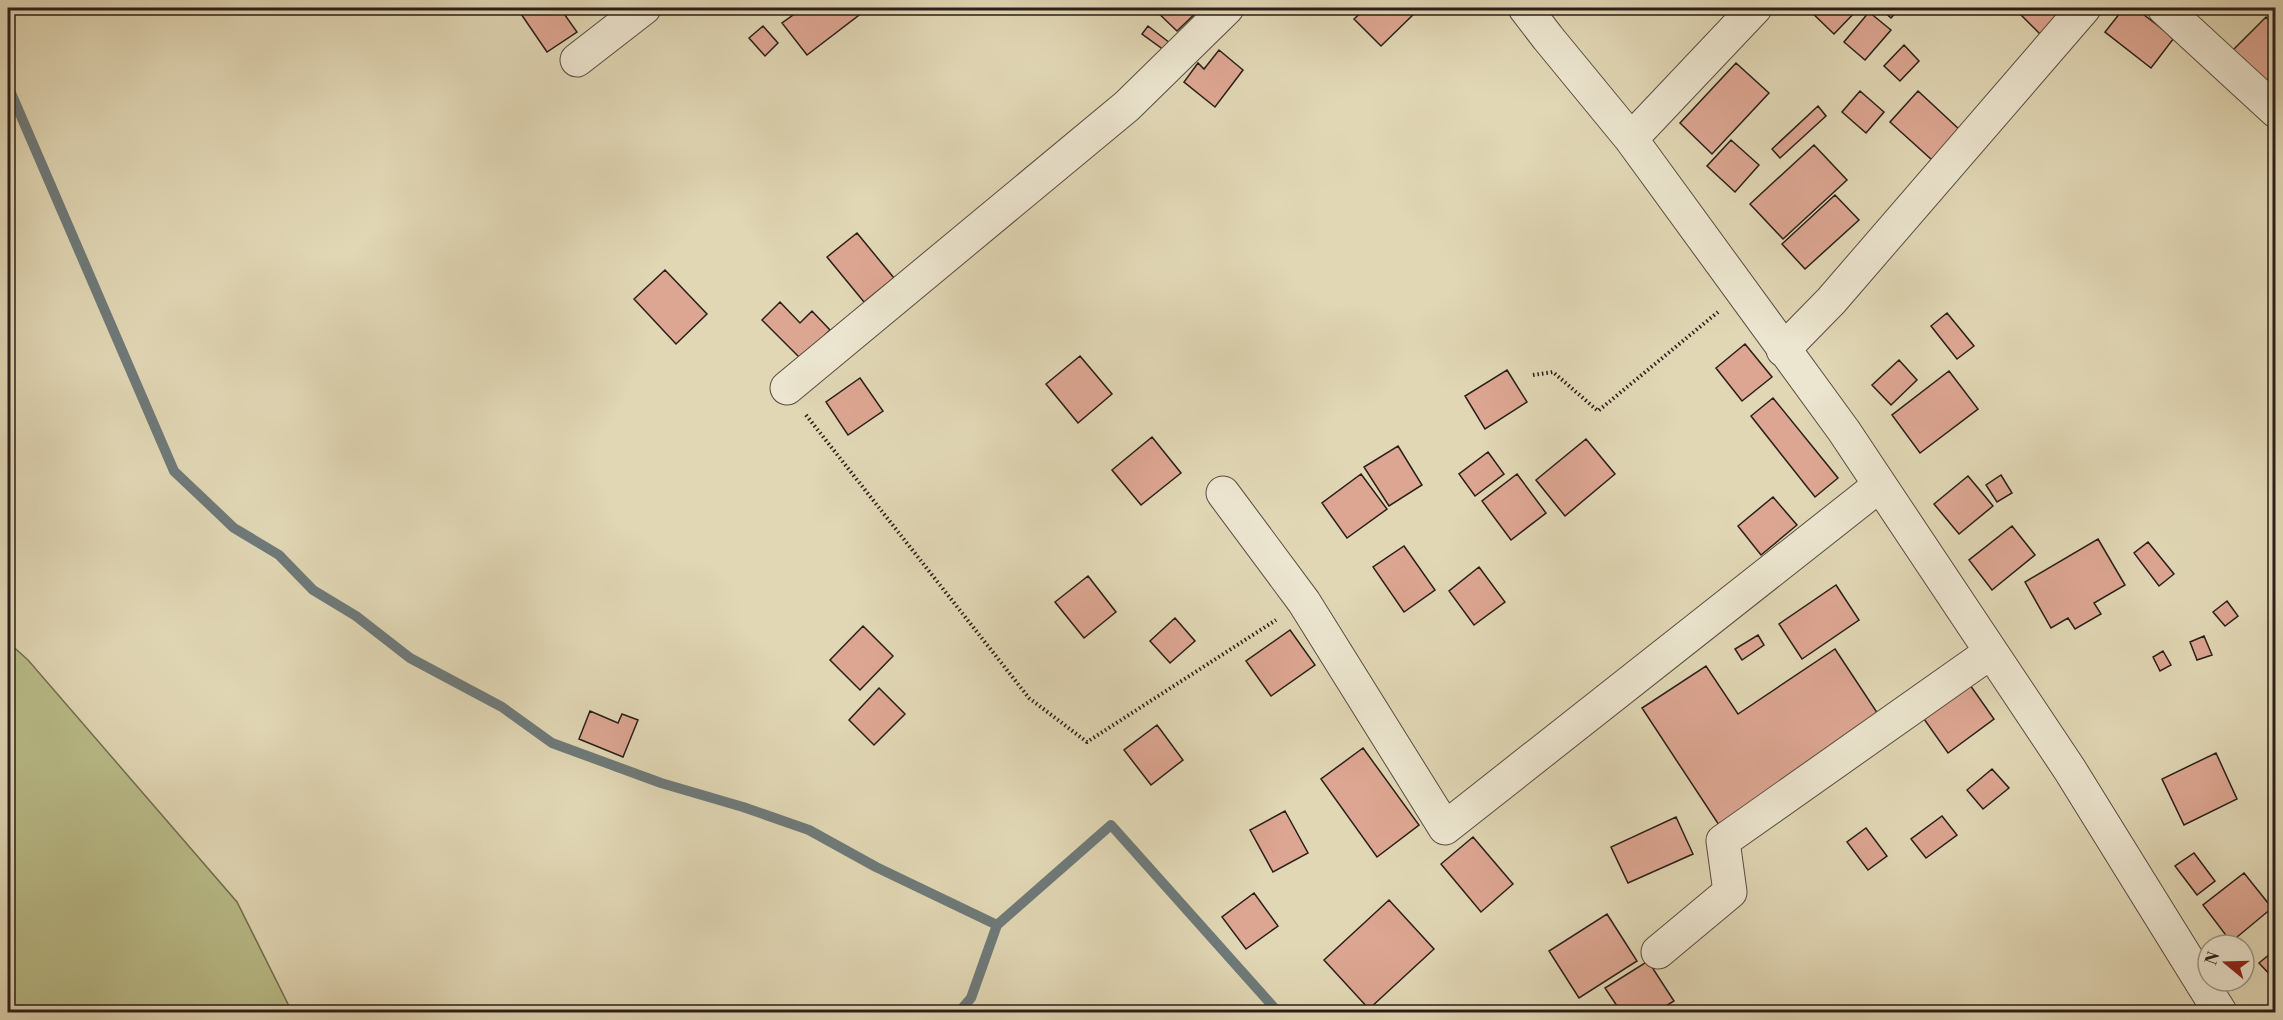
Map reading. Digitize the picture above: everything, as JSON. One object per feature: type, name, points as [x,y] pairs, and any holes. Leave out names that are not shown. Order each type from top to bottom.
[{"type":"street","points":[[577,60],[644,8]]},
{"type":"street","points":[[787,388],[1127,106],[1227,8]]},
{"type":"street","points":[[1526,8],[1631,139],[1844,431],[2070,770],[2220,1012]]},
{"type":"street","points":[[1631,139],[1755,8]]},
{"type":"street","points":[[1783,350],[1831,301],[2084,8]]},
{"type":"street","points":[[2164,8],[2276,111]]},
{"type":"street","points":[[1223,493],[1304,602],[1444,828],[1880,485]]},
{"type":"street","points":[[1658,952],[1730,892],[1723,841],[1991,652]]},
{"type":"path","points":[[1533,375],[1553,372],[1598,411],[1742,293]]},
{"type":"path","points":[[787,388],[1029,698],[1087,742],[1304,602]]},
{"type":"green space","points":[[8,642],[28,660],[237,902],[292,1012],[8,1012]]},
{"type":"building","points":[[525,8],[560,8],[577,32],[547,52],[519,11]]},
{"type":"building","points":[[803,8],[860,8],[863,12],[807,55],[782,23]]},
{"type":"building","points":[[1153,8],[1201,8],[1177,31]]},
{"type":"building","points":[[1366,8],[1420,8],[1381,46],[1354,19]]},
{"type":"building","points":[[1807,8],[1859,8],[1834,34]]},
{"type":"building","points":[[1880,8],[1900,8],[1891,18]]},
{"type":"building","points":[[2014,8],[2066,8],[2041,35]]},
{"type":"building","points":[[2124,8],[2135,8],[2174,38],[2151,68],[2105,32]]},
{"type":"building","points":[[1869,12],[1891,30],[1865,60],[1844,42]]},
{"type":"building","points":[[2266,17],[2276,27],[2276,72],[2265,82],[2233,50]]},
{"type":"building","points":[[763,26],[778,43],[765,56],[749,38]]},
{"type":"building","points":[[1148,26],[1170,43],[1164,50],[1142,34]]},
{"type":"building","points":[[1904,45],[1919,61],[1900,81],[1884,66]]},
{"type":"building","points":[[1219,50],[1243,70],[1215,107],[1184,82],[1198,63],[1204,69]]},
{"type":"building","points":[[1736,63],[1769,93],[1712,154],[1680,123]]},
{"type":"building","points":[[1860,91],[1884,112],[1866,133],[1842,112]]},
{"type":"building","points":[[1918,91],[1960,130],[1932,160],[1890,122]]},
{"type":"building","points":[[1818,106],[1826,116],[1780,158],[1772,149]]},
{"type":"building","points":[[1731,140],[1759,165],[1735,192],[1707,166]]},
{"type":"building","points":[[1814,145],[1847,180],[1783,239],[1750,204]]},
{"type":"building","points":[[1835,195],[1859,220],[1805,269],[1782,244]]},
{"type":"building","points":[[857,233],[894,278],[864,302],[827,257]]},
{"type":"building","points":[[665,270],[707,314],[676,344],[634,299]]},
{"type":"building","points":[[780,302],[800,323],[812,311],[830,330],[801,359],[762,320]]},
{"type":"building","points":[[1947,313],[1974,346],[1957,359],[1931,326]]},
{"type":"building","points":[[1745,344],[1772,377],[1742,401],[1716,368]]},
{"type":"building","points":[[1080,356],[1112,394],[1078,423],[1046,384]]},
{"type":"building","points":[[1899,360],[1917,380],[1891,405],[1872,385]]},
{"type":"building","points":[[1507,370],[1527,402],[1485,429],[1465,396]]},
{"type":"building","points":[[1949,371],[1978,409],[1920,453],[1892,415]]},
{"type":"building","points":[[860,378],[883,411],[848,435],[826,402]]},
{"type":"building","points":[[1773,398],[1838,478],[1815,497],[1751,416]]},
{"type":"building","points":[[1152,437],[1181,473],[1141,505],[1112,470]]},
{"type":"building","points":[[1586,439],[1615,474],[1565,516],[1536,480]]},
{"type":"building","points":[[1398,446],[1422,485],[1389,506],[1364,467]]},
{"type":"building","points":[[1488,452],[1504,474],[1475,496],[1459,474]]},
{"type":"building","points":[[1361,474],[1387,509],[1347,538],[1322,503]]},
{"type":"building","points":[[1517,474],[1546,513],[1511,540],[1482,501]]},
{"type":"building","points":[[2001,475],[2012,493],[1997,502],[1986,485]]},
{"type":"building","points":[[1968,476],[1993,506],[1959,534],[1934,504]]},
{"type":"building","points":[[1773,497],[1797,525],[1761,555],[1738,526]]},
{"type":"building","points":[[2012,526],[2035,555],[1992,590],[1969,560]]},
{"type":"building","points":[[2098,539],[2125,585],[2094,603],[2101,614],[2075,629],[2068,618],[2051,628],[2025,582]]},
{"type":"building","points":[[2148,542],[2174,574],[2159,586],[2134,553]]},
{"type":"building","points":[[1404,546],[1435,590],[1404,612],[1373,567]]},
{"type":"building","points":[[1479,567],[1505,602],[1474,625],[1449,591]]},
{"type":"building","points":[[1088,576],[1116,612],[1084,638],[1055,602]]},
{"type":"building","points":[[1836,585],[1859,620],[1802,659],[1779,624]]},
{"type":"building","points":[[2227,601],[2238,616],[2225,626],[2213,612]]},
{"type":"building","points":[[1175,618],[1195,641],[1170,663],[1150,641]]},
{"type":"building","points":[[863,626],[893,656],[860,690],[830,660]]},
{"type":"building","points":[[1290,630],[1315,665],[1271,696],[1246,661]]},
{"type":"building","points":[[1758,635],[1764,645],[1742,660],[1735,649]]},
{"type":"building","points":[[2204,636],[2212,655],[2197,660],[2190,642]]},
{"type":"building","points":[[1835,649],[1880,717],[1719,825],[1642,708],[1706,666],[1738,714]]},
{"type":"building","points":[[2163,651],[2171,665],[2160,671],[2153,657]]},
{"type":"building","points":[[1970,685],[1994,719],[1948,753],[1924,719]]},
{"type":"building","points":[[879,688],[905,714],[874,745],[849,720]]},
{"type":"building","points":[[590,711],[618,723],[622,714],[638,720],[623,757],[579,739]]},
{"type":"building","points":[[1157,725],[1183,760],[1151,785],[1124,750]]},
{"type":"building","points":[[1363,748],[1419,825],[1377,857],[1321,779]]},
{"type":"building","points":[[2216,753],[2237,799],[2184,825],[2162,779]]},
{"type":"building","points":[[1992,769],[2009,788],[1983,809],[1967,790]]},
{"type":"building","points":[[1285,811],[1308,853],[1273,872],[1250,830]]},
{"type":"building","points":[[1942,816],[1957,835],[1926,858],[1911,839]]},
{"type":"building","points":[[1676,817],[1693,854],[1628,883],[1611,847]]},
{"type":"building","points":[[1866,828],[1887,856],[1868,870],[1847,842]]},
{"type":"building","points":[[1473,837],[1513,884],[1481,912],[1441,864]]},
{"type":"building","points":[[2194,853],[2215,881],[2197,895],[2175,866]]},
{"type":"building","points":[[2244,873],[2272,908],[2242,933],[2224,933],[2203,905]]},
{"type":"building","points":[[1254,893],[1278,926],[1246,949],[1222,917]]},
{"type":"building","points":[[1389,900],[1434,949],[1369,1009],[1324,960]]},
{"type":"building","points":[[1607,914],[1637,961],[1579,998],[1549,951]]},
{"type":"building","points":[[2276,949],[2276,981],[2259,963]]},
{"type":"building","points":[[1648,961],[1674,1001],[1656,1012],[1621,1012],[1605,988]]},
{"type":"waterway","points":[[8,86],[174,471],[234,528],[279,555],[313,590],[356,616],[410,658],[502,707],[552,743],[661,783],[743,807],[809,830],[876,867],[997,925],[1111,825],[1278,1012]]},
{"type":"waterway","points":[[959,1012],[971,998],[997,925]]}]
